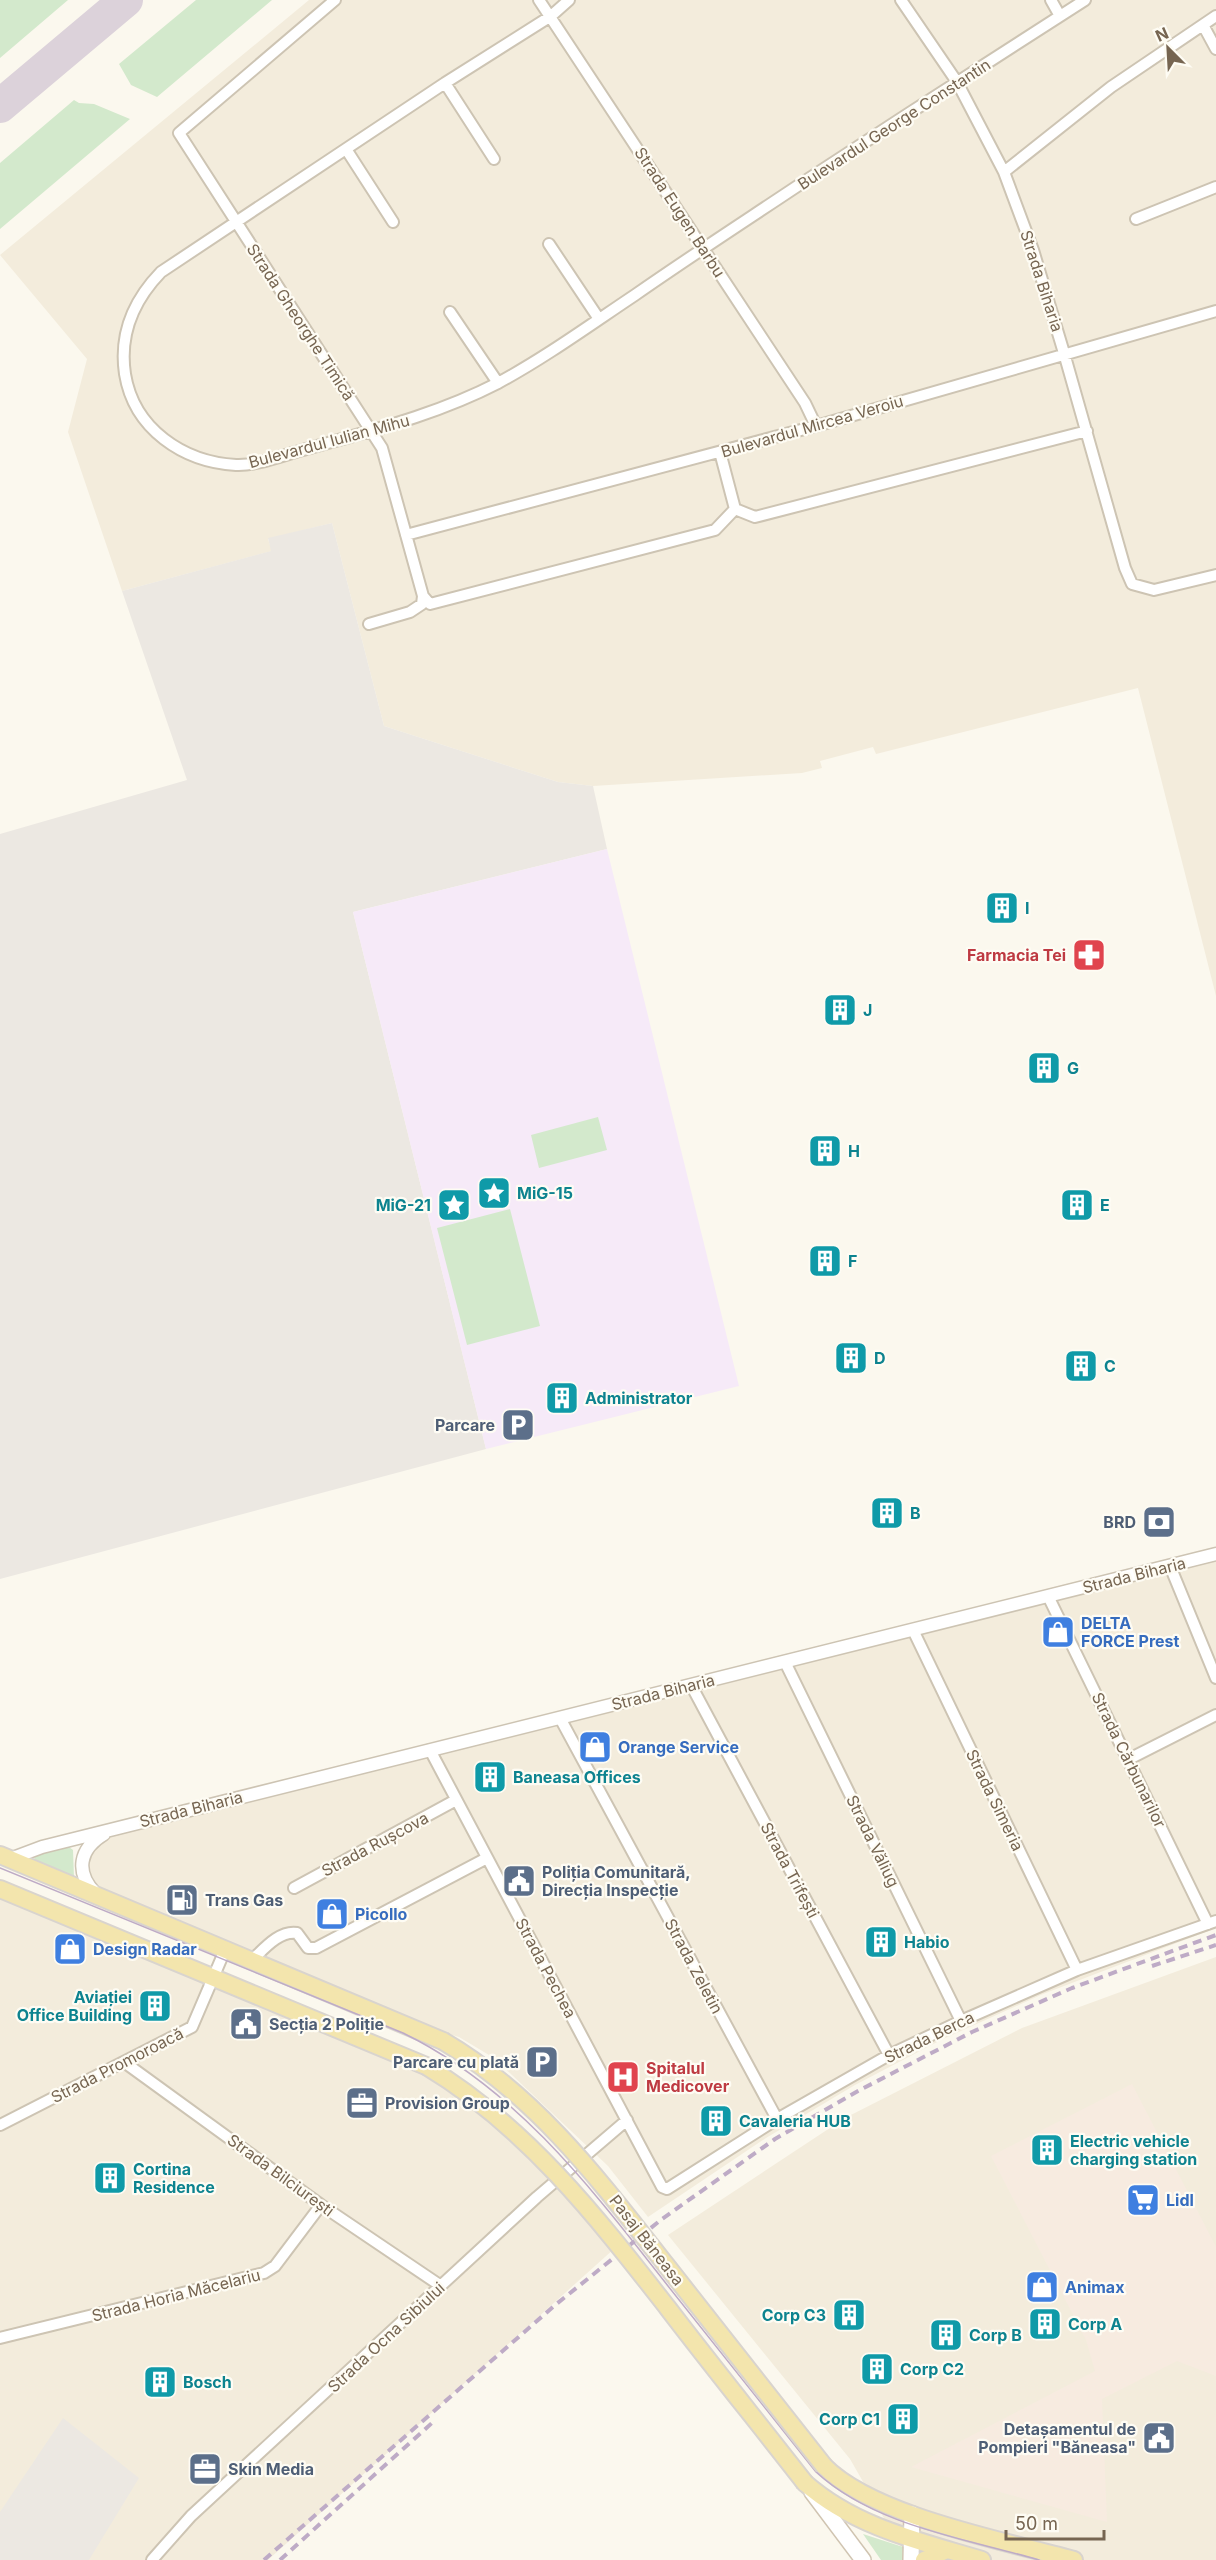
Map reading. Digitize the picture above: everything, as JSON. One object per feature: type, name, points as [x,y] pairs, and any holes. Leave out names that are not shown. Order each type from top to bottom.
[{"type":"main road","name":"Pasaj Băneasa","points":[[5,1857],[442,2041],[470,2057],[508,2086],[572,2149],[824,2466],[851,2488],[912,2514],[1074,2560]]},
{"type":"main road","name":"Pasaj Băneasa","points":[[0,1889],[426,2066],[486,2106],[552,2168],[638,2271],[805,2483],[851,2516],[910,2538],[982,2560]]},
{"type":"main road","points":[[805,2483],[863,2560]]},
{"type":"main road","points":[[910,2560],[912,2514]]},
{"type":"main road","points":[[924,2560],[947,2550]]},
{"type":"street","name":"Strada Gheorghe Timică","points":[[335,0],[179,133],[382,448],[423,596]]},
{"type":"street","name":"Strada Eugen Barbu","points":[[539,0],[805,403],[816,426]]},
{"type":"street","name":"Bulevardul Iulian Mihu","points":[[569,0],[551,16],[445,83],[160,272],[147,286],[130,314],[124,361],[126,378],[141,417],[171,446],[187,454],[212,462],[241,465],[424,415],[498,383],[599,320],[703,248]]},
{"type":"street","name":"Strada Biharia","points":[[901,0],[957,82],[1004,172],[1033,250],[1125,568],[1132,584],[1154,590],[1216,575]]},
{"type":"street","points":[[1051,0],[1060,16]]},
{"type":"street","name":"Bulevardul George Constantin","points":[[703,248],[1085,0]]},
{"type":"street","points":[[1004,172],[1111,87],[1216,16]]},
{"type":"street","points":[[1203,25],[1216,49]]},
{"type":"street","points":[[445,83],[494,159]]},
{"type":"street","points":[[345,149],[393,222]]},
{"type":"street","points":[[1136,219],[1216,187]]},
{"type":"street","points":[[549,244],[599,320]]},
{"type":"street","name":"Bulevardul Mircea Veroiu","points":[[406,535],[816,426],[1216,311]]},
{"type":"street","points":[[450,312],[498,383]]},
{"type":"street","points":[[735,509],[755,517],[1087,431]]},
{"type":"street","points":[[720,452],[735,509]]},
{"type":"street","points":[[423,596],[430,604],[715,530],[735,509]]},
{"type":"street","points":[[369,624],[418,609],[422,604],[423,596]]},
{"type":"street","name":"Strada Biharia","points":[[5,1857],[1216,1554]]},
{"type":"street","points":[[1170,1566],[1216,1678]]},
{"type":"street","name":"Strada Cărbunarilor","points":[[1048,1596],[1212,1922]]},
{"type":"street","name":"Strada Simeria","points":[[913,1630],[1077,1970]]},
{"type":"street","name":"Strada Văliug","points":[[785,1662],[960,2020]]},
{"type":"street","name":"Strada Trifești","points":[[691,1685],[889,2055]]},
{"type":"street","points":[[1130,1759],[1216,1715]]},
{"type":"street","name":"Strada Zeletin","points":[[560,1718],[777,2119]]},
{"type":"street","name":"Strada Pechea","points":[[430,1750],[662,2187]]},
{"type":"street","name":"Strada Rușcova","points":[[294,1888],[456,1800]]},
{"type":"street","name":"Strada Biharia","points":[[97,1896],[84,1879],[83,1856],[90,1843],[110,1830]]},
{"type":"street","points":[[251,1961],[272,1942],[289,1933],[297,1933],[308,1947],[316,1948],[487,1858]]},
{"type":"street","name":"Strada Berca","points":[[662,2187],[667,2190],[673,2188],[777,2119],[889,2055],[960,2020],[1077,1970],[1212,1922]]},
{"type":"street","name":"Strada Promoroacă","points":[[0,2125],[22,2111],[192,2027],[225,1950]]},
{"type":"street","name":"Strada Bilciurești","points":[[124,2062],[321,2205],[441,2286]]},
{"type":"street","name":"Strada Ocna Sibiului","points":[[152,2560],[191,2516],[537,2197],[627,2120]]},
{"type":"street","name":"Strada Horia Măcelariu","points":[[0,2338],[264,2273],[275,2266],[321,2205]]},
{"type":"shaded area","points":[[309,0],[1216,0],[1216,996],[1138,688],[876,754],[873,747],[820,761],[822,768],[802,773],[593,786],[558,782],[384,726],[332,523],[268,539],[272,551],[122,591],[68,432],[87,359],[0,255]]},
{"type":"shaded area","points":[[332,523],[384,726],[558,782],[593,786],[607,849],[353,912],[486,1449],[0,1579],[0,834],[187,780],[122,591],[271,551],[268,538]]},
{"type":"shaded area","points":[[607,849],[739,1386],[486,1449],[353,912]]},
{"type":"shaded area","points":[[1216,1554],[1216,1928],[1043,1994],[941,2040],[855,2085],[766,2138],[648,2217],[608,2166],[494,2058],[459,2037],[384,2015],[87,1885],[82,1869],[96,1838]]},
{"type":"shaded area","points":[[0,1893],[406,2063],[445,2086],[512,2138],[615,2248],[268,2560],[0,2560]]},
{"type":"shaded area","points":[[1216,1957],[1216,2560],[908,2560],[850,2459],[668,2235],[845,2118],[1022,2028]]},
{"type":"shaded area","points":[[1132,2084],[1216,2247],[1216,2376],[1177,2361],[1102,2399],[1107,2522],[911,2467],[1095,2371],[1086,2340],[991,2156]]},
{"type":"shaded area","points":[[63,2418],[139,2478],[89,2560],[0,2560],[0,2512]]},
{"type":"green space","points":[[0,0],[68,0],[0,58]]},
{"type":"green space","points":[[196,0],[272,0],[157,97],[131,85],[119,64]]},
{"type":"green space","points":[[74,100],[79,103],[94,104],[130,119],[0,229],[0,163]]},
{"type":"green space","points":[[598,1117],[607,1150],[539,1168],[531,1135]]},
{"type":"green space","points":[[510,1209],[540,1326],[467,1345],[437,1228]]},
{"type":"green space","points":[[69,1847],[73,1850],[74,1878],[34,1860],[35,1855]]},
{"type":"green space","points":[[863,2534],[903,2547],[902,2560],[881,2560]]},
{"type":"taxiway","points":[[0,106],[126,0]]},
{"type":"tram line","points":[[0,1868],[403,2033],[444,2056],[481,2082],[516,2112],[581,2178],[816,2472],[839,2490],[893,2518],[951,2537],[1039,2560]]},
{"type":"railway","points":[[264,2560],[554,2306],[662,2219],[775,2139],[858,2091],[972,2032],[1072,1988],[1216,1935]]},
{"type":"railway","points":[[1152,1966],[1216,1945]]},
{"type":"railway","points":[[280,2560],[433,2422]]},
{"type":"place","name":"I","points":[[1002,908]]},
{"type":"place","name":"Farmacia Tei","points":[[1089,955]]},
{"type":"place","name":"J","points":[[840,1010]]},
{"type":"place","name":"G","points":[[1044,1068]]},
{"type":"place","name":"H","points":[[825,1151]]},
{"type":"place","name":"MiG-15","points":[[494,1193]]},
{"type":"place","name":"MiG-21","points":[[454,1205]]},
{"type":"place","name":"E","points":[[1077,1205]]},
{"type":"place","name":"F","points":[[825,1261]]},
{"type":"place","name":"D","points":[[851,1358]]},
{"type":"place","name":"C","points":[[1081,1366]]},
{"type":"place","name":"Administrator","points":[[562,1398]]},
{"type":"place","name":"Parcare","points":[[518,1425]]},
{"type":"place","name":"B","points":[[887,1513]]},
{"type":"place","name":"BRD","points":[[1159,1522]]},
{"type":"place","name":"DELTA FORCE Prest","points":[[1058,1632]]},
{"type":"place","name":"Orange Service","points":[[595,1747]]},
{"type":"place","name":"Baneasa Offices","points":[[490,1777]]},
{"type":"place","name":"Poliția Comunitară, Direcția Inspecție","points":[[519,1881]]},
{"type":"place","name":"Trans Gas","points":[[182,1900]]},
{"type":"place","name":"Picollo","points":[[332,1914]]},
{"type":"place","name":"Habio","points":[[881,1942]]},
{"type":"place","name":"Design Radar","points":[[70,1949]]},
{"type":"place","name":"Aviației Office Building","points":[[155,2006]]},
{"type":"place","name":"Secția 2 Poliție","points":[[246,2024]]},
{"type":"place","name":"Parcare cu plată","points":[[542,2062]]},
{"type":"place","name":"Spitalul Medicover","points":[[623,2077]]},
{"type":"place","name":"Provision Group","points":[[362,2103]]},
{"type":"place","name":"Cavaleria HUB","points":[[716,2121]]},
{"type":"place","name":"Electric vehicle charging station","points":[[1047,2150]]},
{"type":"place","name":"Cortina Residence","points":[[110,2178]]},
{"type":"place","name":"Lidl","points":[[1143,2200]]},
{"type":"place","name":"Animax","points":[[1042,2287]]},
{"type":"place","name":"Corp C3","points":[[849,2315]]},
{"type":"place","name":"Corp A","points":[[1045,2324]]},
{"type":"place","name":"Corp B","points":[[946,2335]]},
{"type":"place","name":"Corp C2","points":[[877,2369]]},
{"type":"place","name":"Bosch","points":[[160,2382]]},
{"type":"place","name":"Corp C1","points":[[903,2419]]},
{"type":"place","name":"Detașamentul de Pompieri \"Băneasa\"","points":[[1159,2438]]},
{"type":"place","name":"Skin Media","points":[[205,2469]]}]
